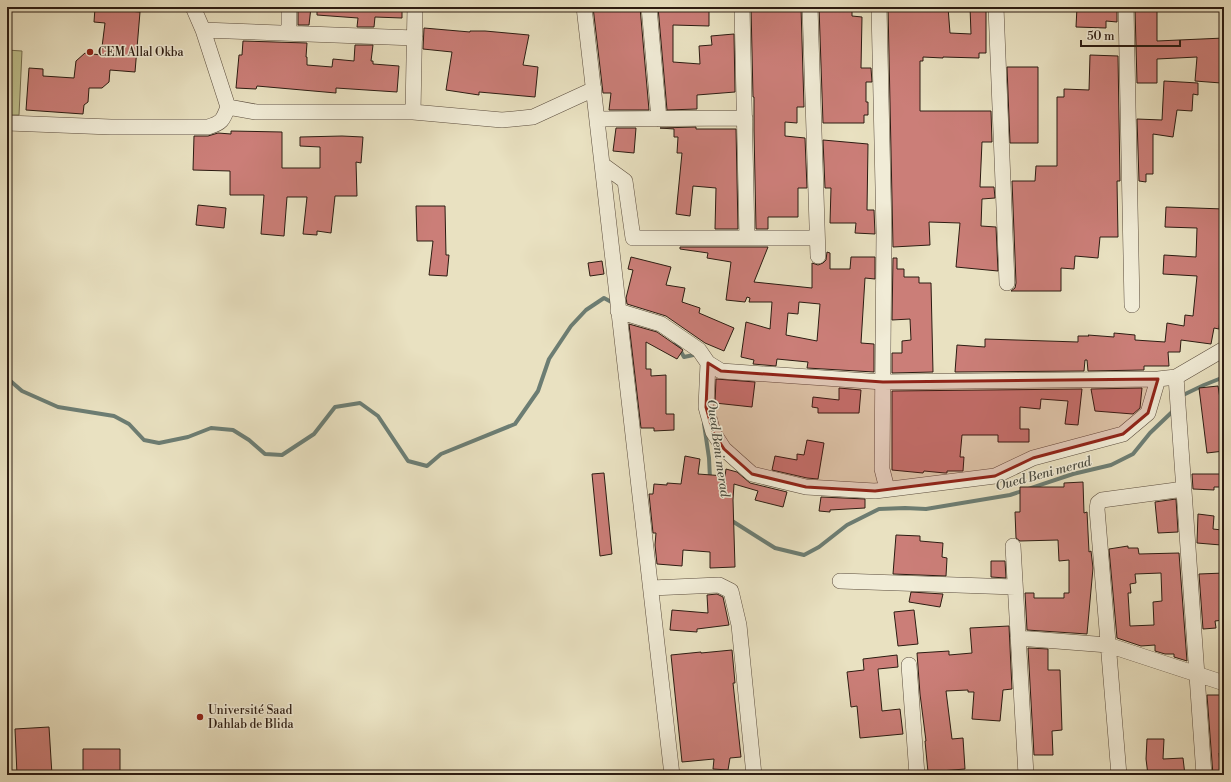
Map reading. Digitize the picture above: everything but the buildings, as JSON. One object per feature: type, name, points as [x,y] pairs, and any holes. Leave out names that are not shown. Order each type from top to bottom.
[{"type":"street","points":[[7,123],[111,127],[208,127],[217,124],[223,119],[228,107],[203,30],[193,7]]},
{"type":"street","points":[[289,7],[289,33]]},
{"type":"street","points":[[413,112],[415,7]]},
{"type":"street","points":[[584,7],[672,775]]},
{"type":"street","points":[[649,7],[659,118]]},
{"type":"street","points":[[742,7],[747,238]]},
{"type":"street","points":[[810,7],[818,256]]},
{"type":"street","points":[[879,7],[884,232],[882,469],[886,489]]},
{"type":"street","points":[[996,7],[1007,283]]},
{"type":"street","points":[[1126,7],[1132,305]]},
{"type":"street","points":[[203,30],[415,38]]},
{"type":"street","points":[[228,107],[256,112],[413,112],[502,120],[533,117],[594,89]]},
{"type":"street","points":[[597,119],[745,118]]},
{"type":"street","points":[[603,165],[625,181],[633,238],[817,238]]},
{"type":"street","points":[[618,311],[661,324],[699,350],[708,363],[721,371],[883,382],[1158,379],[1176,377],[1224,349]]},
{"type":"street","points":[[708,363],[706,407],[713,432],[724,449],[752,474],[806,487],[875,491],[996,476],[1033,458],[1123,434],[1148,413],[1158,379]]},
{"type":"street","points":[[1176,377],[1204,775]]},
{"type":"street","points":[[1119,775],[1096,509],[1098,503],[1102,500],[1184,489]]},
{"type":"street","points":[[1013,546],[1026,775]]},
{"type":"street","points":[[840,581],[1015,587]]},
{"type":"street","points":[[651,588],[719,585],[731,591],[739,624],[754,775]]},
{"type":"street","points":[[1018,638],[1108,645],[1224,682]]},
{"type":"street","points":[[909,665],[917,775]]},
{"type":"highlighted area","points":[[708,363],[721,371],[883,382],[1158,379],[1148,413],[1123,434],[1033,458],[995,476],[875,491],[806,487],[752,474],[724,449],[713,432],[706,407]]},
{"type":"green space","points":[[7,50],[22,51],[19,115],[7,115]]},
{"type":"waterway","name":"Oued Beni merad","points":[[7,378],[22,391],[58,407],[114,416],[129,424],[144,440],[159,443],[188,437],[211,428],[233,430],[249,440],[265,454],[282,455],[314,434],[335,407],[360,403],[378,416],[408,461],[427,466],[441,454],[515,424],[538,391],[549,359],[571,326],[586,310],[604,298],[615,304]]},
{"type":"waterway","name":"Oued Beni merad","points":[[675,341],[684,357],[698,354]]},
{"type":"waterway","name":"Oued Beni merad","points":[[1181,396],[1224,377]]},
{"type":"waterway","name":"Oued Beni merad","points":[[729,519],[775,548],[804,555],[819,547],[847,525],[879,509],[926,509],[1010,495],[1073,474],[1111,465],[1133,454],[1150,433],[1173,410]]},
{"type":"waterway","name":"Oued Beni merad","points":[[704,424],[709,458],[710,479]]},
{"type":"place","name":"CEM Allal Okba","points":[[90,52]]},
{"type":"place","name":"Université Saad Dahlab de Blida","points":[[200,717]]}]
